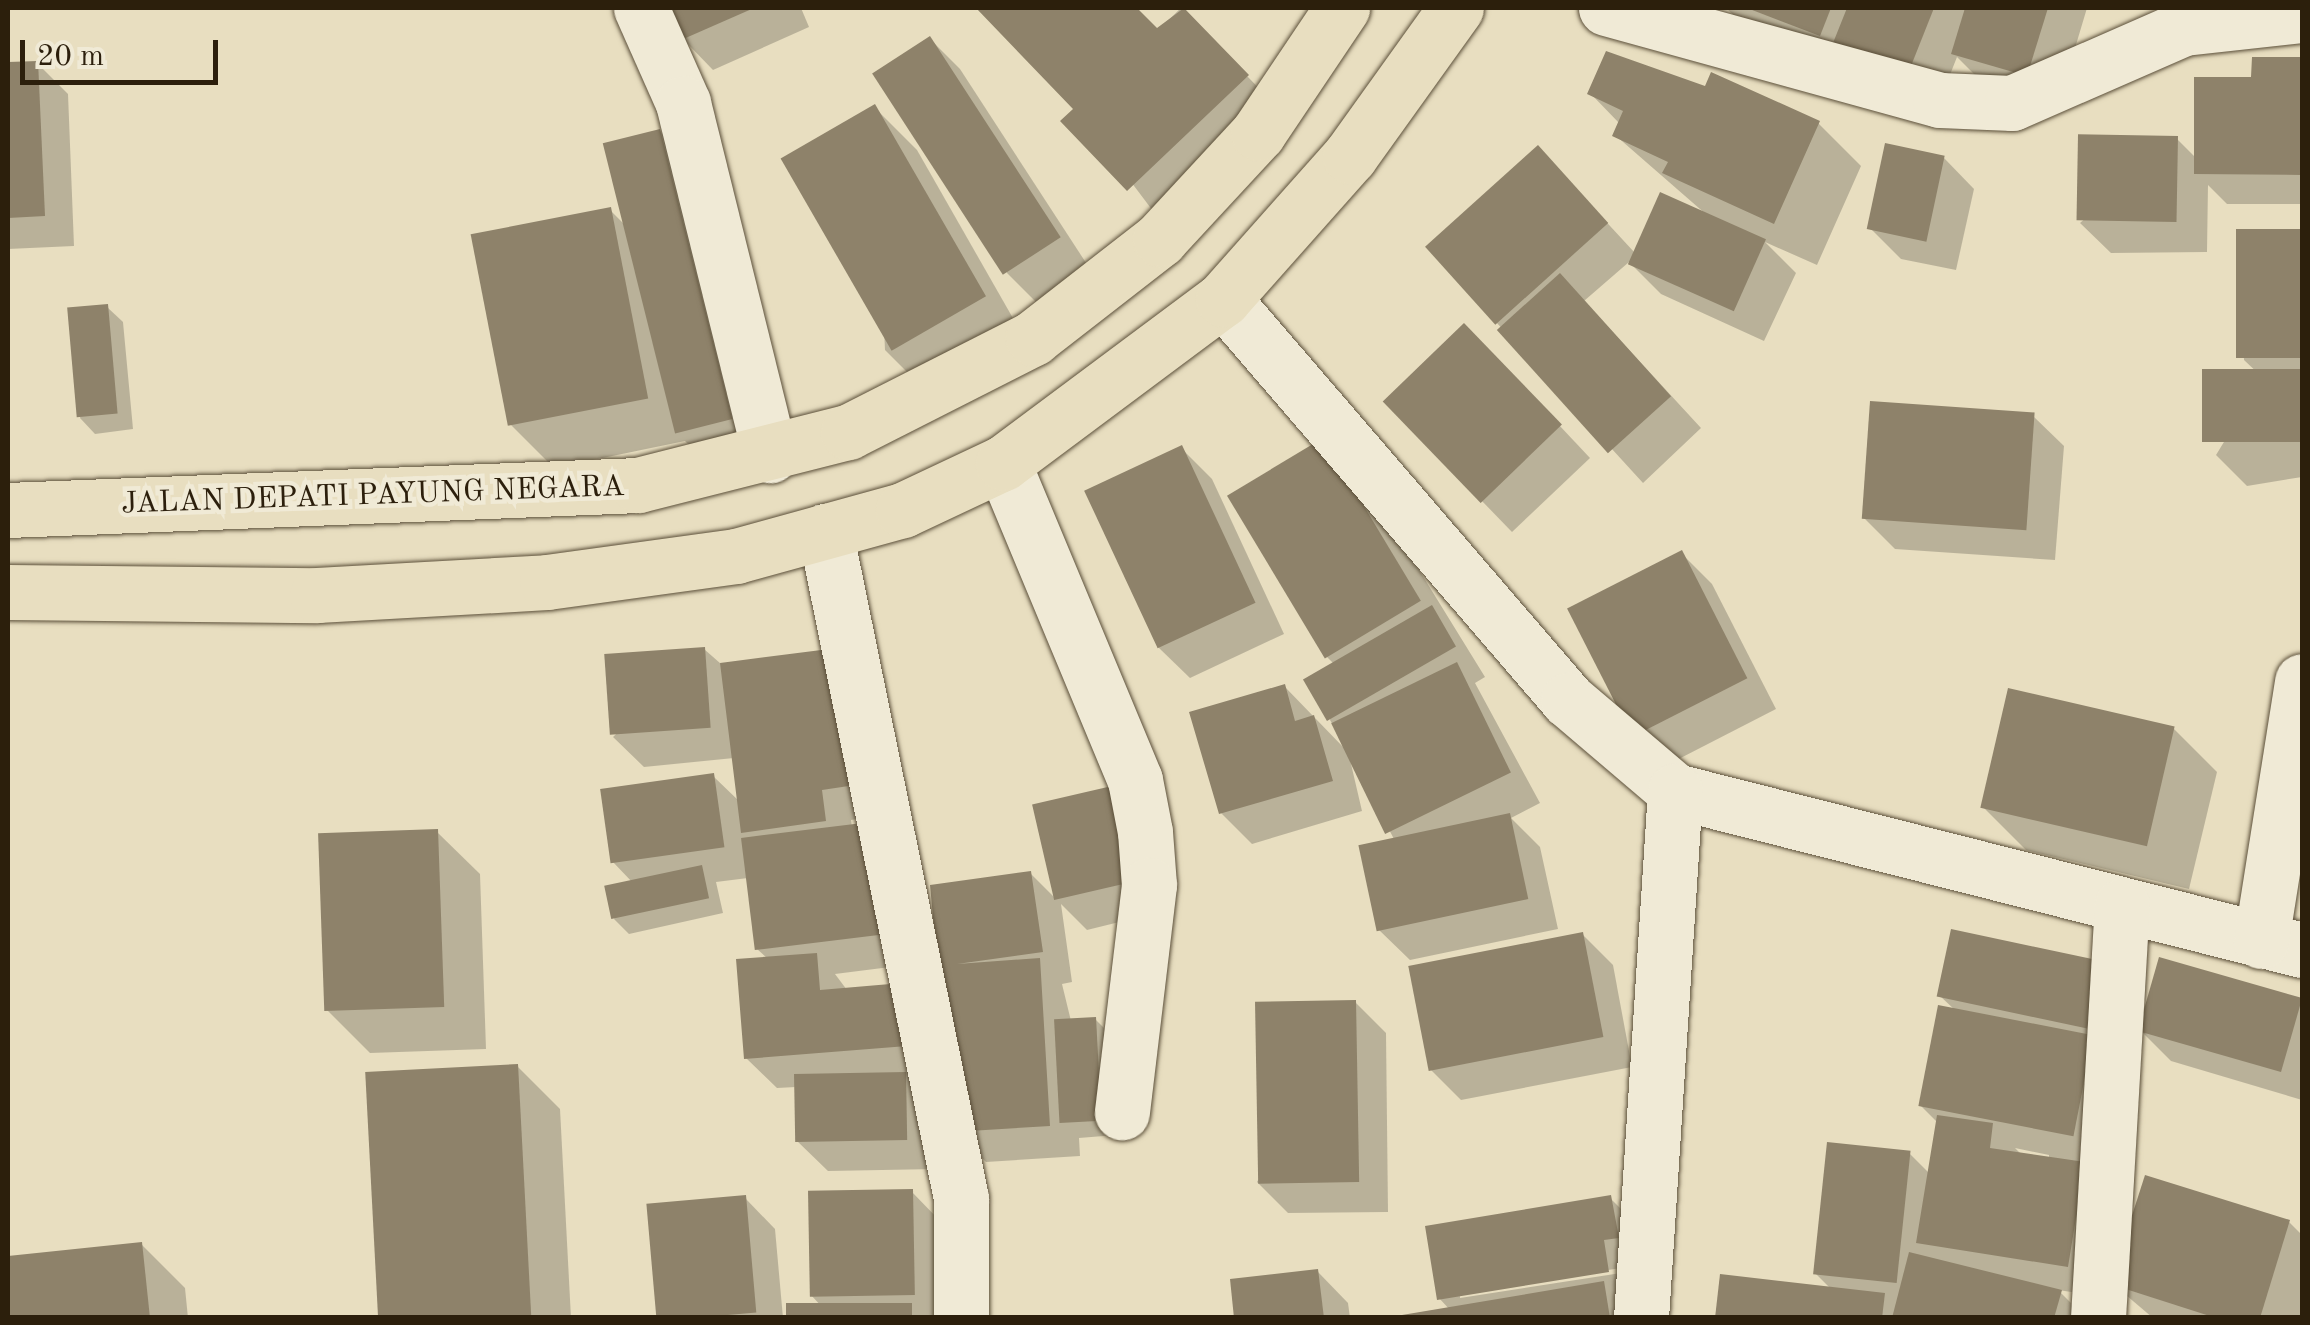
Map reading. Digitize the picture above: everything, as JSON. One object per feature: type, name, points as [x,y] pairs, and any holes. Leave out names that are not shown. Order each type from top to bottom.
[{"type":"highway","name":"JALAN DEPATI PAYUNG NEGARA","points":[[8,510],[638,485],[770,454],[934,395],[1089,300],[1258,133],[1342,8]]},
{"type":"highway","points":[[8,592],[318,595],[546,582],[736,556],[904,510],[1003,463],[1224,298],[1350,156],[1456,8]]},
{"type":"street","points":[[640,8],[683,103],[770,454]]},
{"type":"street","points":[[1606,8],[1940,100],[2012,103],[2184,28],[2302,16]]},
{"type":"street","points":[[1224,298],[1568,700],[1675,791],[2282,945],[2302,681]]},
{"type":"street","points":[[1003,463],[1135,780],[1146,832],[1149,885],[1122,1112]]},
{"type":"street","points":[[826,531],[960,1198],[961,1318]]},
{"type":"street","points":[[1641,1318],[1675,791]]},
{"type":"street","points":[[2098,1318],[2122,906]]},
{"type":"building","points":[[666,8],[754,8],[681,40]]},
{"type":"building","points":[[976,8],[1137,8],[1157,28],[1184,8],[1249,75],[1127,191],[1060,121],[1073,109]]},
{"type":"building","points":[[1747,8],[1831,8],[1820,36]]},
{"type":"building","points":[[1847,8],[1934,8],[1909,71],[1833,43]]},
{"type":"building","points":[[1965,8],[2048,8],[2027,76],[1951,54]]},
{"type":"building","points":[[930,36],[1061,237],[1003,275],[872,74]]},
{"type":"building","points":[[1606,51],[1705,86],[1711,72],[1820,121],[1774,224],[1662,173],[1668,162],[1612,136],[1623,111],[1587,94]]},
{"type":"building","points":[[2252,57],[2302,57],[2302,175],[2194,174],[2194,77],[2251,77]]},
{"type":"building","points":[[38,61],[45,216],[8,218],[8,62]]},
{"type":"building","points":[[875,104],[986,296],[892,351],[781,158]]},
{"type":"building","points":[[660,129],[732,419],[675,433],[603,143]]},
{"type":"building","points":[[2078,134],[2178,136],[2176,222],[2077,220]]},
{"type":"building","points":[[1885,143],[1945,156],[1926,242],[1867,229]]},
{"type":"building","points":[[1538,145],[1608,223],[1495,325],[1425,247]]},
{"type":"building","points":[[1660,192],[1766,239],[1734,311],[1628,264]]},
{"type":"building","points":[[611,207],[648,398],[508,426],[471,234]]},
{"type":"building","points":[[2236,229],[2302,229],[2302,358],[2236,358]]},
{"type":"building","points":[[1560,273],[1671,396],[1608,453],[1497,330]]},
{"type":"building","points":[[108,304],[118,414],[77,417],[67,308]]},
{"type":"building","points":[[1464,323],[1562,424],[1481,503],[1383,401]]},
{"type":"building","points":[[2202,369],[2302,369],[2302,442],[2202,442]]},
{"type":"building","points":[[1870,401],[2035,413],[2026,530],[1862,519]]},
{"type":"building","points":[[1323,438],[1421,601],[1325,659],[1227,496]]},
{"type":"building","points":[[1182,445],[1256,603],[1158,648],[1084,491]]},
{"type":"building","points":[[1682,550],[1747,678],[1632,737],[1567,609]]},
{"type":"building","points":[[1432,605],[1456,647],[1327,721],[1303,680]]},
{"type":"building","points":[[705,647],[711,728],[610,735],[604,654]]},
{"type":"building","points":[[845,647],[862,784],[822,790],[826,821],[741,833],[720,663]]},
{"type":"building","points":[[1457,662],[1511,773],[1385,834],[1331,723]]},
{"type":"building","points":[[1285,684],[1295,721],[1314,715],[1333,781],[1219,814],[1189,712]]},
{"type":"building","points":[[2008,688],[2175,726],[2147,846],[1980,808]]},
{"type":"building","points":[[714,773],[724,847],[611,863],[600,789]]},
{"type":"building","points":[[1112,786],[1134,881],[1054,900],[1032,804]]},
{"type":"building","points":[[1510,813],[1528,899],[1377,931],[1358,845]]},
{"type":"building","points":[[879,821],[893,933],[755,950],[741,838]]},
{"type":"building","points":[[438,829],[444,1007],[324,1011],[318,833]]},
{"type":"building","points":[[702,865],[709,898],[611,919],[604,886]]},
{"type":"building","points":[[1031,871],[1043,952],[957,964],[1040,958],[1050,1126],[953,1132],[930,885]]},
{"type":"building","points":[[1951,929],[2102,961],[2087,1029],[1937,996]]},
{"type":"building","points":[[1583,932],[1603,1037],[1429,1071],[1408,966]]},
{"type":"building","points":[[817,953],[820,990],[902,983],[907,1046],[744,1059],[736,959]]},
{"type":"building","points":[[2159,957],[2302,998],[2281,1072],[2138,1031]]},
{"type":"building","points":[[1356,1000],[1359,1182],[1258,1184],[1255,1002]]},
{"type":"building","points":[[1938,1005],[2093,1035],[2073,1136],[1918,1106]]},
{"type":"building","points":[[1096,1017],[1101,1121],[1060,1123],[1054,1019]]},
{"type":"building","points":[[518,1064],[531,1318],[378,1318],[365,1072]]},
{"type":"building","points":[[906,1072],[907,1140],[795,1142],[794,1074]]},
{"type":"building","points":[[1937,1115],[1993,1123],[1990,1148],[2085,1162],[2068,1267],[1916,1243]]},
{"type":"building","points":[[1827,1142],[1911,1151],[1897,1283],[1813,1274]]},
{"type":"building","points":[[2145,1175],[2290,1220],[2260,1318],[2216,1318],[2110,1284]]},
{"type":"building","points":[[913,1189],[915,1295],[810,1297],[808,1191]]},
{"type":"building","points":[[746,1195],[756,1313],[656,1318],[646,1204]]},
{"type":"building","points":[[1611,1195],[1619,1238],[1604,1240],[1609,1272],[1437,1300],[1425,1226]]},
{"type":"building","points":[[142,1242],[150,1318],[8,1318],[8,1256]]},
{"type":"building","points":[[1909,1252],[2062,1290],[2054,1318],[1892,1318]]},
{"type":"building","points":[[1318,1269],[1324,1318],[1234,1318],[1230,1279]]},
{"type":"building","points":[[1720,1274],[1885,1293],[1882,1318],[1715,1318]]},
{"type":"building","points":[[1604,1281],[1610,1318],[1402,1318],[1402,1315]]},
{"type":"building","points":[[786,1303],[912,1303],[912,1318],[786,1318]]}]
